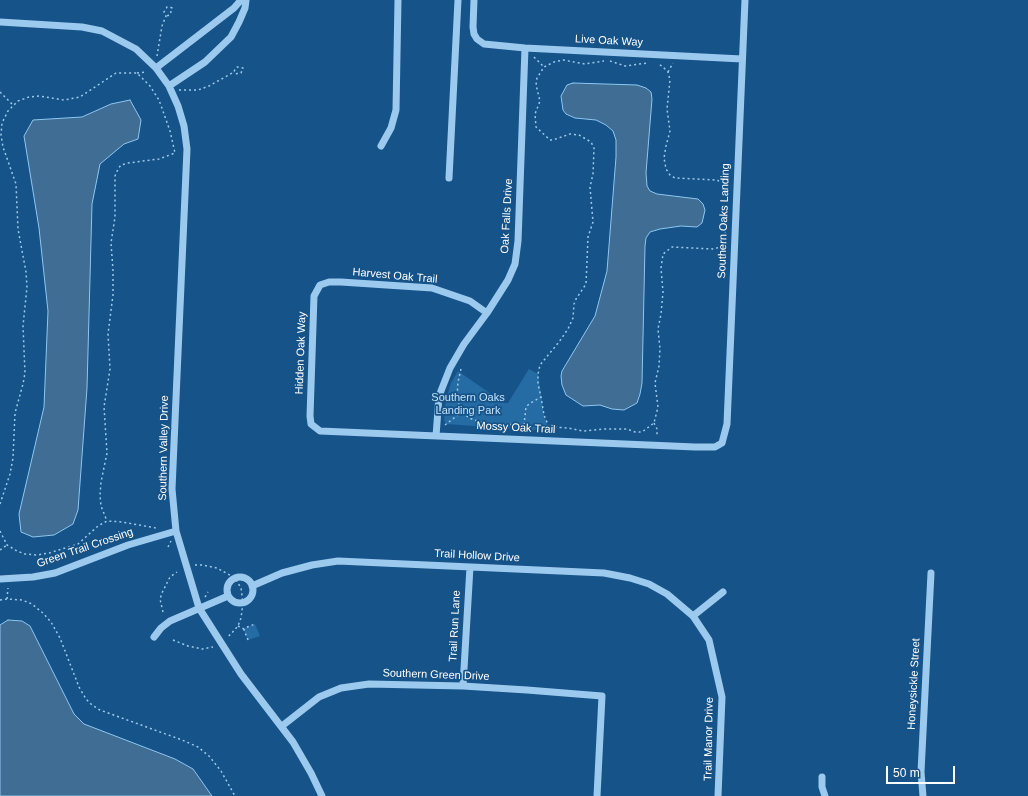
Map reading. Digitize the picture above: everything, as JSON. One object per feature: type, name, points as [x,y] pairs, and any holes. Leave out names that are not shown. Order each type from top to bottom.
[{"type":"street","points":[[156,68],[234,8],[241,0]]},
{"type":"street","points":[[170,89],[205,62],[231,37],[245,8],[246,0]]},
{"type":"street","points":[[381,146],[391,128],[396,110],[398,0]]},
{"type":"street","points":[[449,178],[458,0]]},
{"type":"street","name":"Live Oak Way","points":[[474,0],[473,27],[477,40],[484,44],[525,48],[742,59]]},
{"type":"street","name":"Southern Oaks Landing","points":[[722,443],[726,424],[745,0]]},
{"type":"street","name":"Southern Valley Drive","points":[[0,22],[82,27],[102,31],[136,50],[156,68],[170,89],[178,106],[182,119],[187,149],[172,489],[176,531],[199,608],[242,674],[293,742],[322,796]]},
{"type":"street","name":"Oak Falls Drive","points":[[437,434],[439,396],[450,368],[464,344],[487,313],[508,280],[515,264],[518,241],[525,48]]},
{"type":"street","name":"Harvest Oak Trail","points":[[320,285],[329,282],[341,282],[432,288],[470,301],[487,313]]},
{"type":"street","name":"Hidden Oak Way","points":[[311,424],[314,296],[320,285]]},
{"type":"street","name":"Mossy Oak Trail","points":[[311,424],[320,431],[437,434],[716,448],[722,443]]},
{"type":"street","name":"Green Trail Crossing","points":[[0,579],[33,577],[55,572],[128,545],[176,531]]},
{"type":"street","name":"Trail Hollow Drive","points":[[252,586],[282,573],[312,565],[338,561],[604,573],[630,578],[649,584],[667,594],[693,616]]},
{"type":"street","name":"Trail Run Lane","points":[[463,686],[470,567]]},
{"type":"street","name":"Honeysickle Street","points":[[923,796],[921,772],[931,574]]},
{"type":"street","points":[[243,577],[250,582],[252,586],[252,594],[247,601],[239,603],[234,602],[228,596],[227,588],[231,580],[235,578],[243,577]]},
{"type":"street","points":[[693,616],[723,592]]},
{"type":"street","points":[[154,637],[161,628],[170,621],[228,596]]},
{"type":"street","name":"Trail Manor Drive","points":[[693,616],[709,640],[722,697],[718,796]]},
{"type":"street","name":"Southern Green Drive","points":[[282,726],[319,697],[341,688],[369,684],[463,686],[602,696],[597,796]]},
{"type":"street","points":[[822,777],[822,787],[825,796]]},
{"type":"path","points":[[0,504],[10,474],[13,458],[15,413],[25,373],[23,326],[27,296],[26,272],[18,229],[16,184],[3,147],[1,135],[2,122],[13,105],[18,101],[29,97],[39,96],[64,100],[80,97],[95,89],[116,73],[148,72],[156,68],[160,39],[166,16],[164,14],[166,9],[170,7],[172,8],[170,14],[166,16]]},
{"type":"path","points":[[549,427],[544,415],[538,384],[538,374],[540,366],[568,329],[573,318],[574,304],[586,284],[588,236],[593,222],[590,187],[594,148],[591,142],[579,135],[570,134],[550,140],[536,127],[535,114],[540,101],[536,85],[537,78],[544,67],[554,62],[563,60],[586,64],[608,60],[625,66],[650,63]]},
{"type":"path","points":[[461,369],[458,376],[457,397],[459,405],[462,412],[469,418],[480,422],[568,428],[583,431],[627,429],[635,432],[642,432],[654,423],[658,407],[655,383],[659,366],[660,349],[658,329],[663,292],[661,268],[663,254],[672,247],[714,249],[720,247],[726,238],[727,189],[723,183],[717,180],[675,178],[670,175],[666,169],[664,158],[670,130],[667,102],[670,80],[668,72],[655,62]]},
{"type":"path","points":[[170,89],[198,90],[209,86],[234,72],[237,67],[243,68],[241,73],[235,74],[234,72]]},
{"type":"path","points":[[107,521],[101,506],[100,495],[107,453],[104,407],[110,369],[108,334],[113,281],[111,243],[115,217],[115,176],[121,166],[128,163],[159,159],[175,153],[160,100],[150,86],[137,73]]},
{"type":"path","points":[[0,92],[13,105]]},
{"type":"path","points":[[524,425],[526,407],[541,397]]},
{"type":"path","points":[[437,434],[468,408]]},
{"type":"path","points":[[654,423],[657,428],[657,446]]},
{"type":"path","points":[[0,531],[8,545],[24,554],[49,554],[78,544],[98,526],[107,521],[122,522],[150,528],[160,528]]},
{"type":"path","points":[[0,550],[8,545]]},
{"type":"path","points":[[162,612],[160,599],[162,593],[170,577],[177,572]]},
{"type":"path","points":[[7,599],[8,588]]},
{"type":"path","points":[[0,600],[22,600],[32,604],[44,614],[51,622],[60,638],[79,687],[86,699],[92,705],[100,710],[198,747],[209,756],[221,771],[235,796]]},
{"type":"path","points":[[244,629],[255,624]]},
{"type":"path","points":[[238,626],[244,629],[248,640]]},
{"type":"path","points":[[173,640],[188,646],[202,649],[213,647]]},
{"type":"green space","name":"Southern Oaks Landing Park","points":[[529,369],[538,374],[544,415],[549,431],[446,424],[444,420],[446,399],[451,383],[458,371],[504,403],[508,403]]},
{"type":"green space","points":[[255,624],[260,636],[248,640],[244,630],[245,628]]},
{"type":"shaded area","points":[[573,83],[637,85],[646,88],[651,92],[652,99],[646,173],[647,186],[650,191],[657,194],[698,199],[703,204],[705,210],[702,223],[697,227],[681,226],[660,229],[650,232],[646,238],[642,383],[637,403],[624,410],[612,409],[600,405],[583,406],[566,395],[562,385],[562,371],[595,316],[607,271],[616,157],[616,140],[613,131],[606,125],[596,120],[575,118],[566,114],[563,110],[561,96],[567,85]]},
{"type":"shaded area","points":[[130,100],[141,120],[138,139],[124,144],[100,164],[92,204],[87,388],[78,510],[73,524],[54,535],[33,537],[21,532],[19,514],[44,407],[48,311],[39,228],[24,136],[33,120],[82,117],[111,104]]},
{"type":"shaded area","points":[[8,620],[22,621],[30,626],[74,714],[84,724],[175,759],[193,769],[212,796],[0,796],[0,625]]}]
